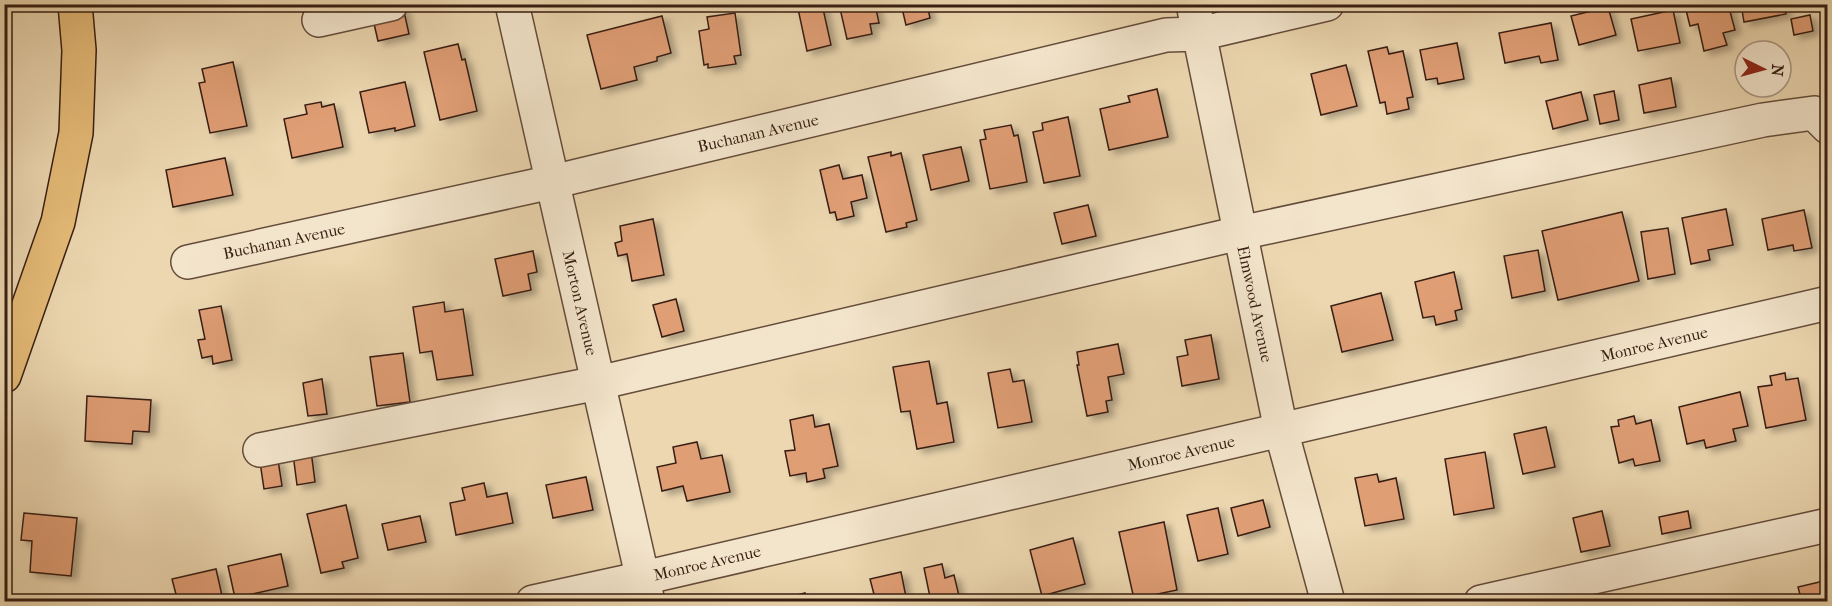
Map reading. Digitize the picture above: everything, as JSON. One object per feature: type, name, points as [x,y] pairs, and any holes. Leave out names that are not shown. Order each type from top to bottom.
[{"type":"main road","points":[[4,376],[58,222],[76,133],[79,50],[75,4]]},
{"type":"street","points":[[319,21],[391,4]]},
{"type":"street","name":"Morton Avenue","points":[[512,4],[645,590]]},
{"type":"street","name":"Buchanan Avenue","points":[[188,262],[552,182],[1166,35],[1196,19],[1327,4]]},
{"type":"street","name":"Elmwood Avenue","points":[[1196,19],[1281,430],[1328,602]]},
{"type":"street","points":[[260,450],[598,383],[1240,233],[1762,120],[1814,113],[1827,127]]},
{"type":"street","name":"Monroe Avenue","points":[[533,602],[645,590],[1281,430],[1827,303]]},
{"type":"street","points":[[1481,602],[1827,525]]},
{"type":"building","points":[[797,4],[822,4],[831,45],[807,51]]},
{"type":"building","points":[[839,4],[875,4],[879,23],[870,24],[872,34],[847,39]]},
{"type":"building","points":[[901,4],[927,4],[930,18],[906,25]]},
{"type":"building","points":[[1728,4],[1735,30],[1723,33],[1727,45],[1704,51],[1698,24],[1690,26],[1685,6]]},
{"type":"building","points":[[1741,4],[1784,4],[1786,14],[1744,22]]},
{"type":"building","points":[[403,7],[409,34],[378,41],[372,15]]},
{"type":"building","points":[[1608,7],[1616,35],[1579,45],[1571,16]]},
{"type":"building","points":[[1673,10],[1680,43],[1638,51],[1631,19]]},
{"type":"building","points":[[735,13],[741,55],[734,56],[736,64],[708,68],[708,64],[704,65],[699,31],[709,29],[707,17]]},
{"type":"building","points":[[1810,15],[1813,31],[1794,35],[1791,19]]},
{"type":"building","points":[[662,16],[671,53],[657,57],[657,61],[634,67],[637,80],[601,89],[587,35]]},
{"type":"building","points":[[1551,23],[1558,60],[1541,63],[1539,56],[1505,63],[1499,33]]},
{"type":"building","points":[[1457,43],[1464,79],[1438,84],[1437,78],[1426,80],[1420,50]]},
{"type":"building","points":[[458,44],[462,60],[465,59],[477,111],[440,120],[424,52]]},
{"type":"building","points":[[1387,47],[1389,54],[1403,51],[1413,97],[1407,98],[1409,109],[1387,114],[1385,102],[1380,103],[1368,51]]},
{"type":"building","points":[[233,62],[247,126],[210,133],[199,83],[205,82],[202,69]]},
{"type":"building","points":[[1346,65],[1357,106],[1321,115],[1311,74]]},
{"type":"building","points":[[1671,78],[1676,107],[1644,113],[1639,85]]},
{"type":"building","points":[[405,82],[415,126],[395,131],[395,128],[369,133],[360,92]]},
{"type":"building","points":[[1157,89],[1168,137],[1109,150],[1100,109],[1130,102],[1128,96]]},
{"type":"building","points":[[1614,91],[1619,120],[1600,124],[1594,95]]},
{"type":"building","points":[[1581,92],[1588,120],[1553,129],[1546,101]]},
{"type":"building","points":[[321,102],[322,107],[334,104],[343,147],[292,158],[284,119],[307,114],[305,105]]},
{"type":"building","points":[[1068,117],[1080,176],[1044,183],[1033,132],[1043,130],[1042,123]]},
{"type":"building","points":[[1011,125],[1014,136],[1018,135],[1027,182],[990,189],[980,140],[986,139],[984,130]]},
{"type":"building","points":[[961,147],[969,181],[931,190],[923,155]]},
{"type":"building","points":[[891,152],[891,156],[901,153],[917,220],[906,223],[907,227],[886,232],[868,157]]},
{"type":"building","points":[[225,158],[233,195],[173,207],[166,170]]},
{"type":"building","points":[[839,165],[843,179],[862,175],[867,198],[851,202],[854,216],[837,220],[835,212],[830,213],[820,170]]},
{"type":"building","points":[[1088,205],[1096,236],[1062,244],[1054,213]]},
{"type":"building","points":[[1726,209],[1733,245],[1708,250],[1710,260],[1691,264],[1682,218]]},
{"type":"building","points":[[1804,210],[1812,248],[1794,251],[1793,245],[1768,250],[1762,219]]},
{"type":"building","points":[[1622,212],[1639,281],[1558,300],[1542,231]]},
{"type":"building","points":[[653,219],[664,275],[632,281],[627,254],[618,256],[615,243],[622,241],[620,226]]},
{"type":"building","points":[[1668,228],[1675,274],[1648,279],[1641,232]]},
{"type":"building","points":[[1538,250],[1545,291],[1512,298],[1504,256]]},
{"type":"building","points":[[533,251],[537,272],[528,274],[531,290],[503,296],[495,259]]},
{"type":"building","points":[[1454,272],[1462,309],[1455,311],[1457,320],[1436,325],[1434,316],[1423,318],[1415,282]]},
{"type":"building","points":[[1381,293],[1393,340],[1342,352],[1331,306]]},
{"type":"building","points":[[676,299],[684,331],[662,337],[653,305]]},
{"type":"building","points":[[444,302],[445,312],[463,309],[473,375],[437,380],[432,351],[420,353],[413,307]]},
{"type":"building","points":[[221,306],[232,360],[213,364],[212,356],[202,358],[198,340],[205,339],[199,310]]},
{"type":"building","points":[[1211,335],[1219,379],[1182,386],[1177,357],[1188,355],[1185,340]]},
{"type":"building","points":[[1118,344],[1124,374],[1108,377],[1112,400],[1106,401],[1108,412],[1087,416],[1077,365],[1079,365],[1077,352]]},
{"type":"building","points":[[403,353],[410,402],[377,406],[370,357]]},
{"type":"building","points":[[929,361],[937,404],[947,402],[954,442],[917,449],[910,411],[901,412],[893,367]]},
{"type":"building","points":[[1010,369],[1013,382],[1024,380],[1032,422],[998,428],[988,373]]},
{"type":"building","points":[[1785,373],[1786,380],[1798,378],[1806,420],[1766,428],[1758,387],[1772,385],[1770,376]]},
{"type":"building","points":[[322,379],[327,414],[308,416],[303,383]]},
{"type":"building","points":[[1740,392],[1748,426],[1733,429],[1736,441],[1706,448],[1704,440],[1687,444],[1679,407]]},
{"type":"building","points":[[87,396],[151,400],[149,432],[133,431],[132,444],[85,441]]},
{"type":"building","points":[[813,415],[815,427],[829,424],[838,466],[823,469],[825,478],[807,482],[806,473],[790,476],[785,451],[795,450],[790,420]]},
{"type":"building","points":[[1634,416],[1636,424],[1651,420],[1660,461],[1635,466],[1633,459],[1619,463],[1611,427],[1619,426],[1618,420]]},
{"type":"building","points":[[1546,427],[1555,467],[1523,474],[1514,434]]},
{"type":"building","points":[[697,442],[701,459],[722,455],[730,492],[687,501],[683,486],[662,491],[657,467],[676,463],[673,447]]},
{"type":"building","points":[[311,451],[315,482],[297,485],[293,454]]},
{"type":"building","points":[[1485,452],[1494,508],[1454,515],[1445,459]]},
{"type":"building","points":[[278,460],[282,486],[264,489],[260,462]]},
{"type":"building","points":[[1377,474],[1379,482],[1396,478],[1404,519],[1365,526],[1355,478]]},
{"type":"building","points":[[586,477],[593,510],[553,518],[546,485]]},
{"type":"building","points":[[484,483],[487,497],[507,493],[513,523],[456,535],[450,503],[465,500],[462,488]]},
{"type":"building","points":[[1263,500],[1270,527],[1238,536],[1231,508]]},
{"type":"building","points":[[346,505],[358,558],[342,562],[344,568],[321,573],[307,514]]},
{"type":"building","points":[[1218,508],[1228,554],[1198,561],[1187,515]]},
{"type":"building","points":[[1602,511],[1610,546],[1581,552],[1573,518]]},
{"type":"building","points":[[1688,511],[1691,528],[1662,534],[1659,517]]},
{"type":"building","points":[[24,513],[77,518],[71,576],[30,572],[32,541],[21,540]]},
{"type":"building","points":[[420,516],[426,542],[388,550],[382,524]]},
{"type":"building","points":[[1164,522],[1177,590],[1134,599],[1119,532]]},
{"type":"building","points":[[1073,538],[1085,584],[1042,596],[1030,550]]},
{"type":"building","points":[[281,554],[288,586],[235,598],[228,566]]},
{"type":"building","points":[[942,564],[945,578],[954,575],[960,600],[931,602],[924,568]]},
{"type":"building","points":[[216,569],[223,600],[178,602],[172,579]]},
{"type":"building","points":[[901,572],[907,602],[876,602],[870,579]]},
{"type":"building","points":[[1828,580],[1828,602],[1802,602],[1798,587]]},
{"type":"building","points":[[805,593],[807,602],[792,602],[790,597]]}]
